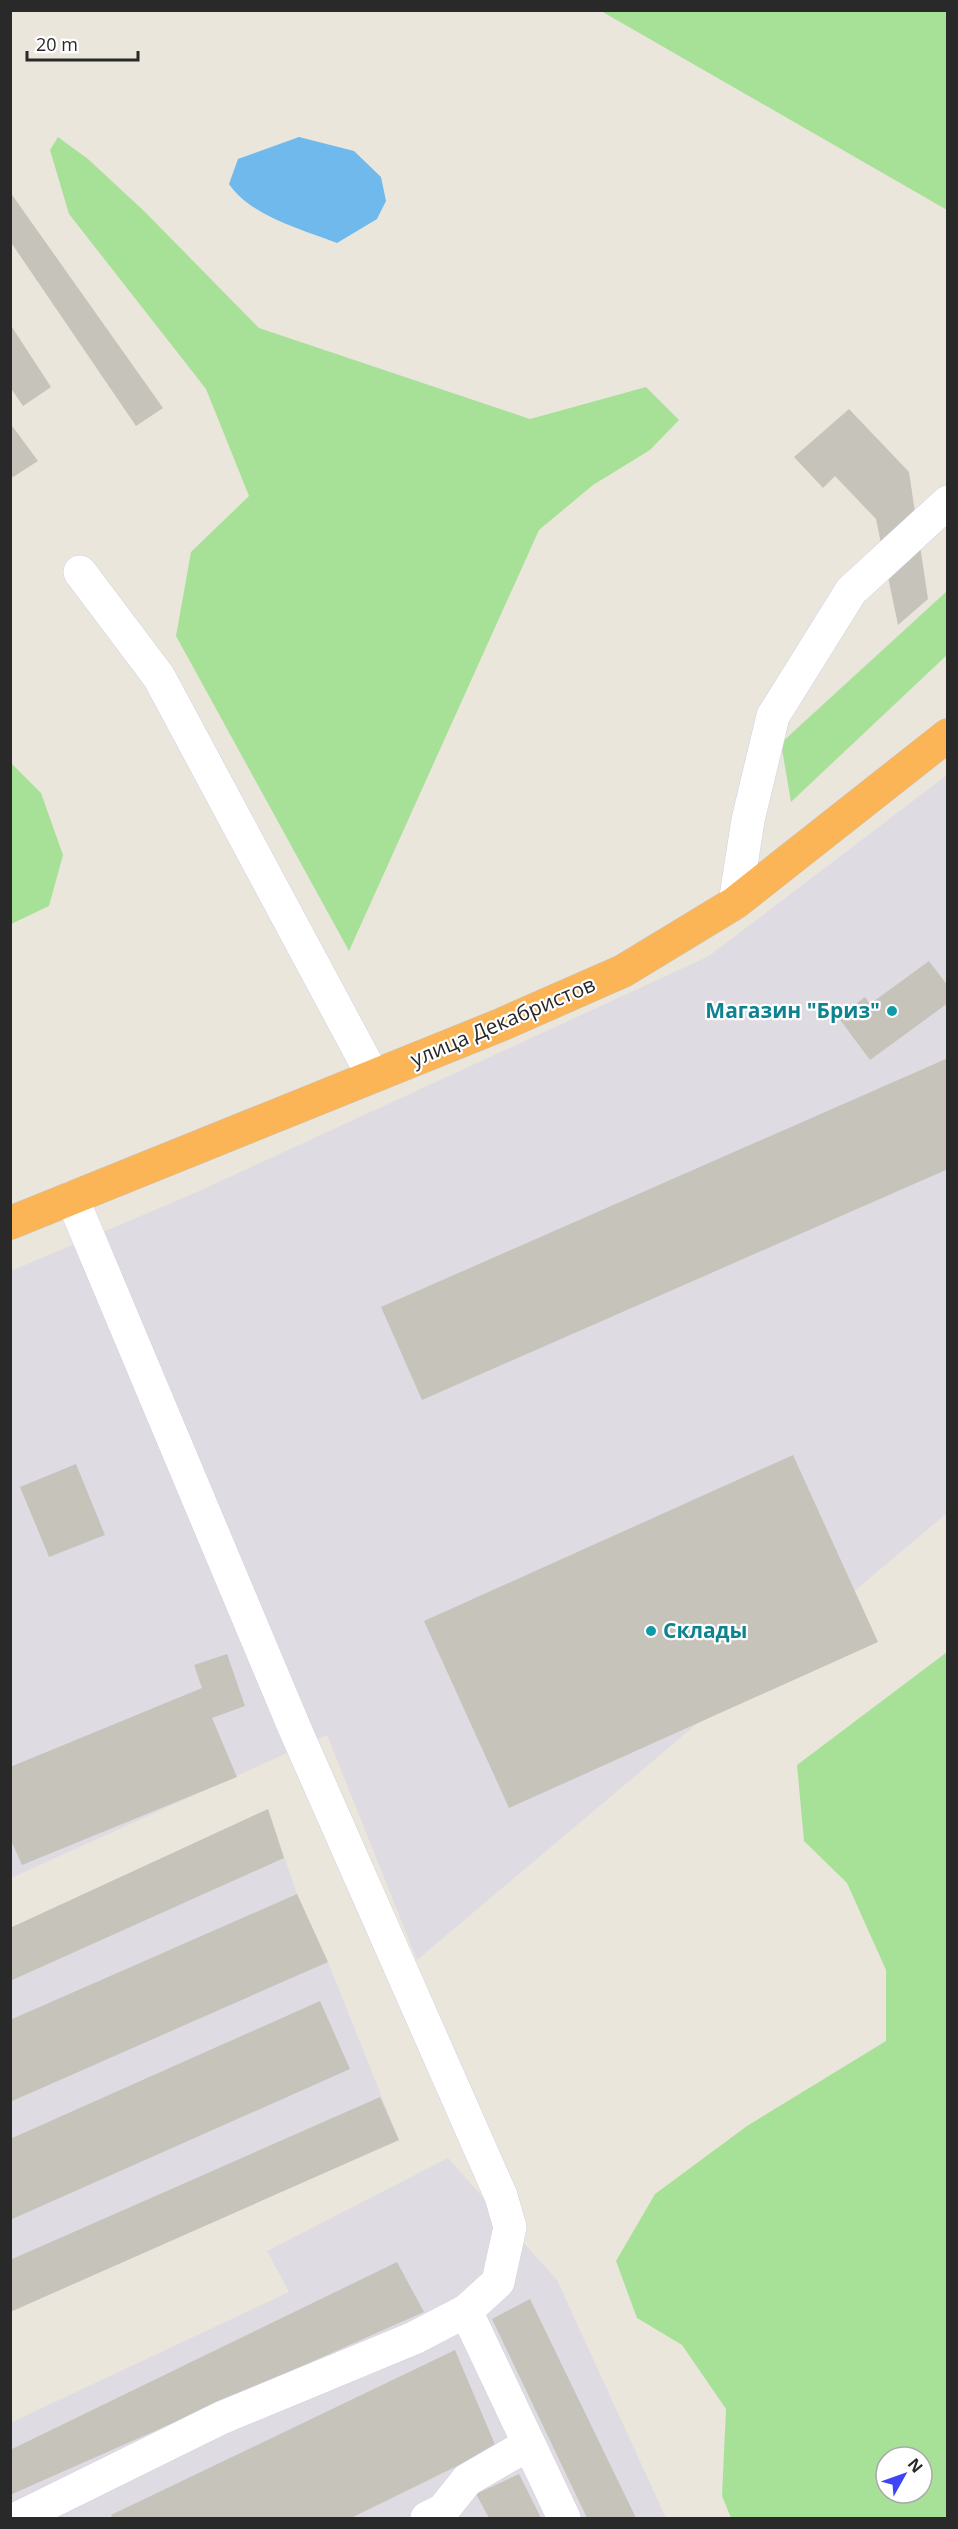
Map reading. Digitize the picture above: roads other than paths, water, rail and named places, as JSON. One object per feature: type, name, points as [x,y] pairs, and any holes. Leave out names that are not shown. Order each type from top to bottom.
[{"type":"highway","name":"улица Декабристов","points":[[10,1223],[498,1026],[623,970],[735,903],[948,735]]},
{"type":"street","points":[[735,903],[748,820],[774,716],[851,591],[948,502]]},
{"type":"street","points":[[80,572],[159,677],[373,1076]]},
{"type":"street","points":[[18,2518],[221,2418],[414,2338],[466,2311],[498,2282],[510,2227],[501,2196],[295,1729],[72,1198]]},
{"type":"street","points":[[466,2311],[564,2518]]},
{"type":"street","points":[[442,2516],[467,2480],[529,2444]]},
{"type":"water","points":[[299,137],[354,151],[381,177],[386,201],[377,219],[337,243],[278,221],[251,205],[229,184],[238,159]]},
{"type":"place","name":"Магазин \"Бриз\"","points":[[892,1011]]},
{"type":"place","name":"Склады","points":[[651,1631]]}]
